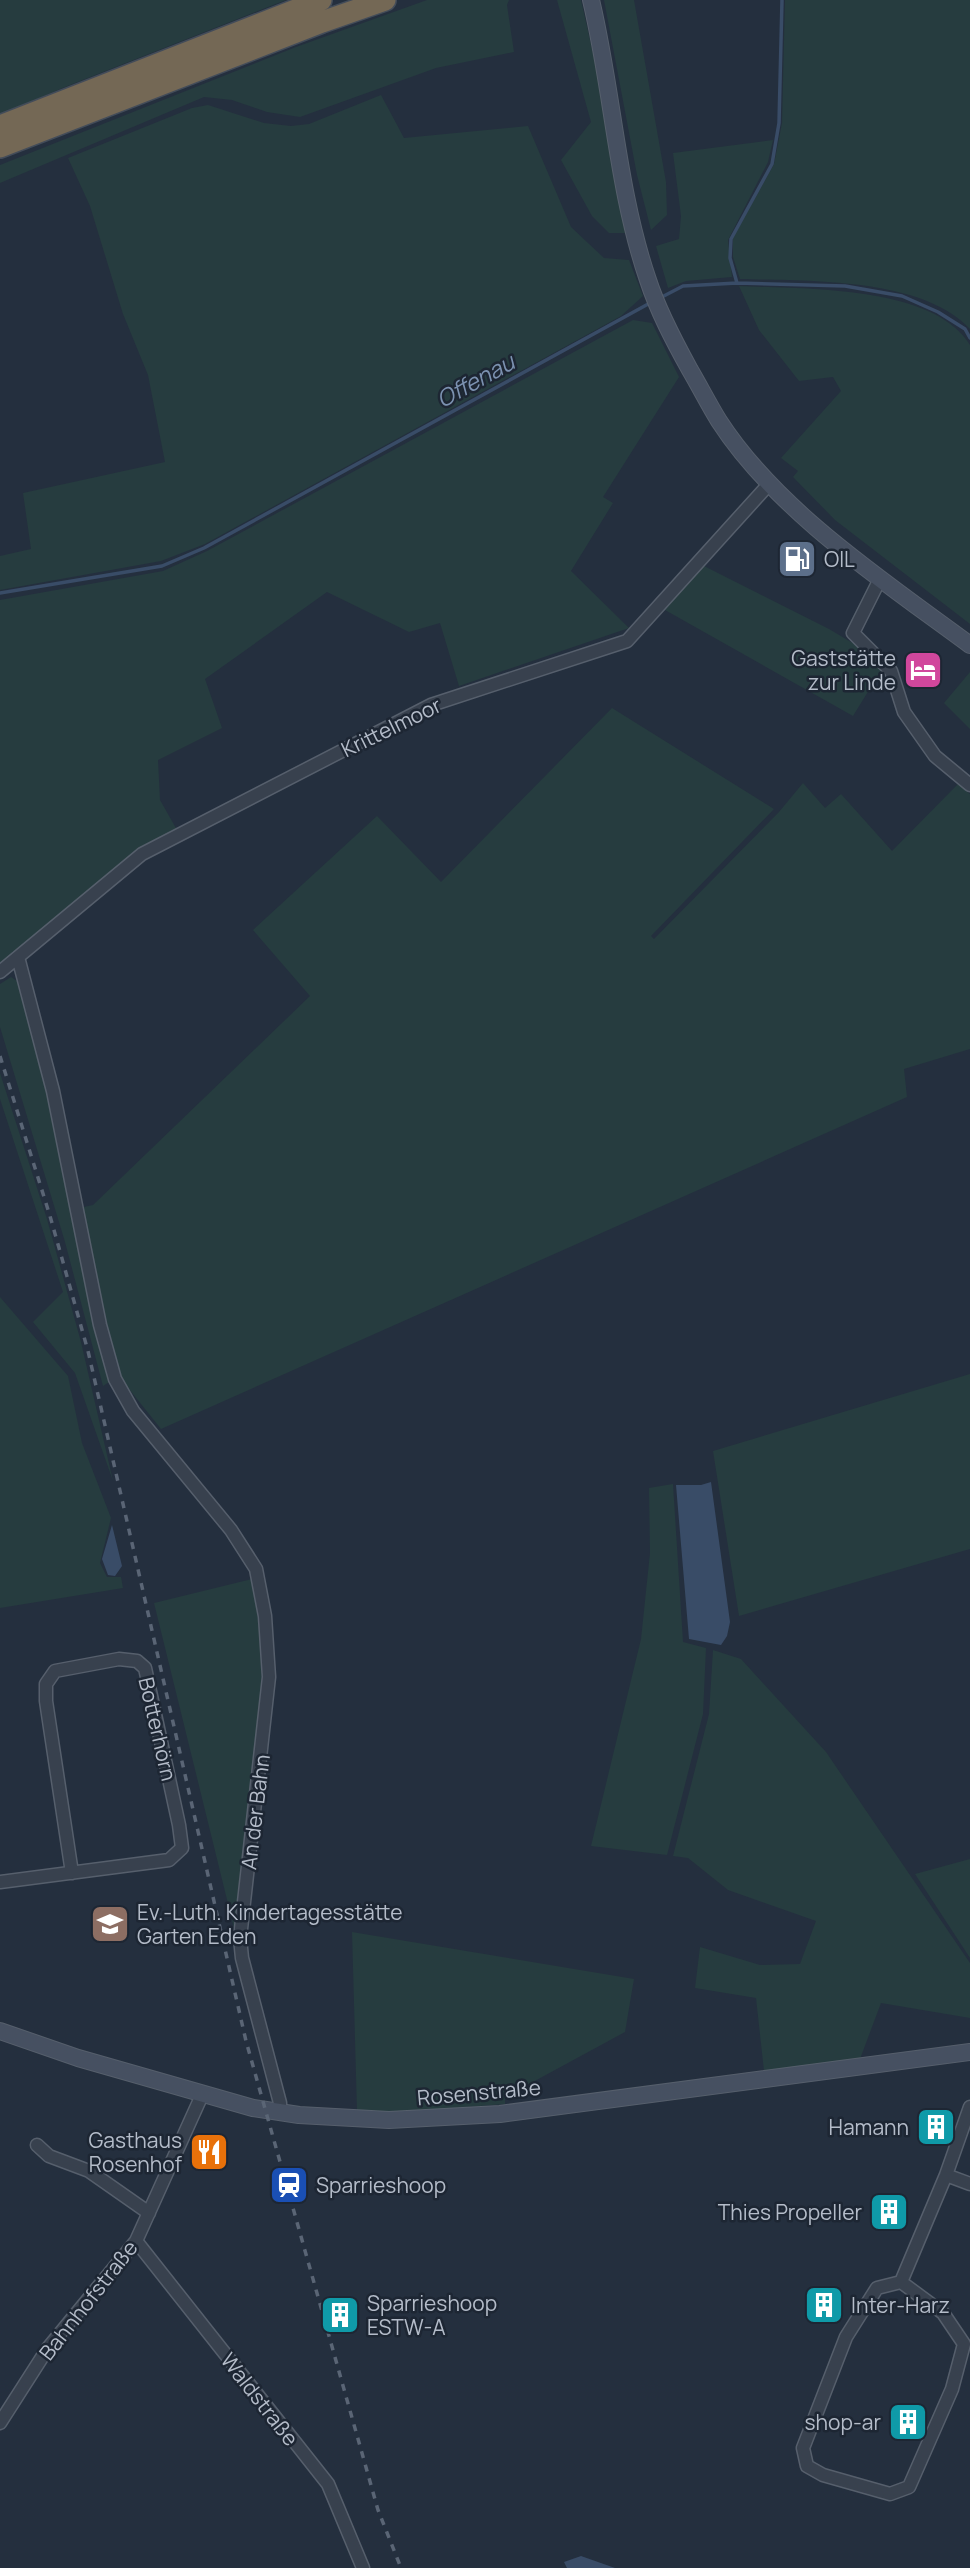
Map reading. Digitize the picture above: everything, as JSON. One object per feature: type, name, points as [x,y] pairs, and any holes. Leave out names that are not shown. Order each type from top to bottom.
[{"type":"highway","points":[[0,126],[321,0]]},
{"type":"highway","points":[[0,147],[385,0]]},
{"type":"main road","points":[[591,0],[631,216],[647,279],[678,349],[720,422],[770,483],[844,550],[970,645]]},
{"type":"main road","name":"Rosenstraße","points":[[0,2031],[78,2058],[202,2095],[280,2113],[389,2120],[500,2113],[970,2052]]},
{"type":"street","name":"Krittelmoor","points":[[0,972],[142,853],[431,705],[627,641],[770,483]]},
{"type":"street","points":[[880,579],[853,633],[891,671],[904,712],[935,756],[970,785]]},
{"type":"street","name":"An der Bahn","points":[[19,957],[53,1091],[100,1325],[115,1379],[133,1411],[231,1530],[256,1569],[265,1616],[270,1677],[240,1938],[242,1958],[280,2103],[280,2113]]},
{"type":"street","name":"Botterhörn","points":[[0,1882],[72,1873],[169,1860],[182,1848],[145,1668],[137,1661],[119,1659],[55,1671],[46,1684],[46,1700],[72,1873]]},
{"type":"street","name":"Bahnhofstraße","points":[[2,2418],[48,2348],[136,2241],[202,2095]]},
{"type":"street","points":[[901,2282],[946,2175],[970,2106]]},
{"type":"street","points":[[37,2145],[49,2156],[89,2171],[149,2213]]},
{"type":"street","points":[[946,2175],[970,2183]]},
{"type":"street","name":"Waldstraße","points":[[136,2241],[328,2484],[363,2568]]},
{"type":"street","points":[[901,2282],[943,2313],[964,2344],[952,2389],[909,2487],[890,2494],[823,2475],[807,2466],[803,2448],[846,2337],[877,2288],[901,2282]]},
{"type":"green space","points":[[0,0],[286,0],[0,115]]},
{"type":"green space","points":[[427,0],[509,0],[507,5],[514,52],[436,68],[300,117],[267,112],[232,100],[204,97],[0,183],[0,165],[296,47]]},
{"type":"green space","points":[[557,0],[581,0],[602,93],[628,233],[609,233],[592,216],[561,160],[591,122]]},
{"type":"green space","points":[[604,0],[634,0],[666,182],[667,215],[651,230],[637,175]]},
{"type":"green space","points":[[785,0],[970,0],[970,329],[949,312],[894,291],[829,282],[740,279],[733,257],[733,238],[774,164],[782,123]]},
{"type":"green space","points":[[381,95],[404,138],[528,126],[571,227],[604,258],[629,260],[643,296],[621,316],[205,544],[161,561],[0,590],[0,556],[31,549],[23,493],[165,462],[148,375],[123,314],[90,206],[68,158],[192,108],[208,105],[264,123],[291,126],[309,124]]},
{"type":"green space","points":[[773,140],[768,162],[728,240],[732,277],[686,281],[668,288],[656,246],[679,239],[681,216],[673,153]]},
{"type":"green space","points":[[739,286],[830,290],[898,301],[928,311],[952,325],[970,345],[970,624],[835,520],[793,477],[798,471],[781,458],[841,391],[833,377],[799,381],[759,330]]},
{"type":"green space","points":[[633,320],[652,323],[679,377],[603,497],[613,503],[571,571],[629,628],[459,686],[440,623],[409,632],[327,592],[205,679],[222,728],[158,760],[160,800],[177,830],[0,966],[0,600],[163,571],[207,551]]},
{"type":"green space","points":[[702,565],[829,629],[856,645],[882,669],[853,716],[665,610]]},
{"type":"green space","points":[[970,672],[970,729],[944,703]]},
{"type":"green space","points":[[612,708],[774,809],[651,936],[654,939],[779,812],[803,783],[825,808],[841,794],[892,851],[958,784],[970,794],[970,1049],[904,1069],[907,1097],[161,1429],[121,1379],[103,1322],[79,1208],[93,1205],[310,996],[253,930],[377,816],[441,882]]},
{"type":"green space","points":[[11,977],[23,985],[112,1380],[103,1386],[65,1242],[0,1027],[0,984]]},
{"type":"green space","points":[[0,1073],[47,1219],[81,1342],[113,1481],[75,1373],[33,1322],[63,1292],[0,1099]]},
{"type":"green space","points":[[0,1297],[68,1376],[82,1443],[111,1518],[100,1563],[107,1577],[121,1577],[123,1588],[0,1608]]},
{"type":"green space","points":[[970,1374],[970,1549],[739,1616],[713,1451]]},
{"type":"green space","points":[[673,1484],[683,1642],[706,1648],[703,1714],[667,1855],[591,1846],[641,1639],[650,1553],[649,1488]]},
{"type":"green space","points":[[252,1579],[262,1676],[254,1771],[234,1928],[154,1603]]},
{"type":"green space","points":[[713,1650],[741,1659],[826,1752],[970,1963],[970,2018],[881,2003],[860,2059],[764,2071],[756,1998],[695,1988],[700,1947],[760,1965],[800,1964],[816,1921],[728,1890],[688,1858],[673,1856],[709,1714]]},
{"type":"green space","points":[[970,1859],[970,1958],[915,1874]]},
{"type":"green space","points":[[352,1932],[634,1979],[625,2032],[505,2097],[505,2104],[391,2113],[357,2111]]},
{"type":"water","points":[[711,1482],[730,1622],[727,1636],[721,1645],[689,1639],[676,1485],[701,1485]]},
{"type":"water","points":[[112,1525],[122,1566],[115,1576],[108,1575],[102,1559]]},
{"type":"water","points":[[581,2556],[615,2568],[567,2568],[564,2562]]},
{"type":"waterway","points":[[737,283],[730,258],[731,239],[772,164],[779,123],[782,0]]},
{"type":"waterway","name":"Offenau","points":[[660,298],[683,286],[737,283],[845,286],[902,296],[938,312],[965,329],[970,338]]},
{"type":"waterway","name":"Offenau","points":[[0,593],[162,566],[204,548],[650,303]]},
{"type":"railway","points":[[0,1056],[50,1216],[88,1351],[246,2041],[378,2510],[401,2568]]},
{"type":"place","name":"OIL","points":[[797,559]]},
{"type":"place","name":"Gaststätte zur Linde","points":[[923,670]]},
{"type":"place","name":"Ev.-Luth. Kindertagesstätte Garten Eden","points":[[110,1924]]},
{"type":"place","name":"Hamann","points":[[936,2127]]},
{"type":"place","name":"Gasthaus Rosenhof","points":[[209,2152]]},
{"type":"place","name":"Sparrieshoop","points":[[289,2185]]},
{"type":"place","name":"Thies Propeller","points":[[889,2212]]},
{"type":"place","name":"Inter-Harz","points":[[824,2305]]},
{"type":"place","name":"Sparrieshoop ESTW-A","points":[[340,2315]]},
{"type":"place","name":"shop-ar","points":[[908,2422]]}]
